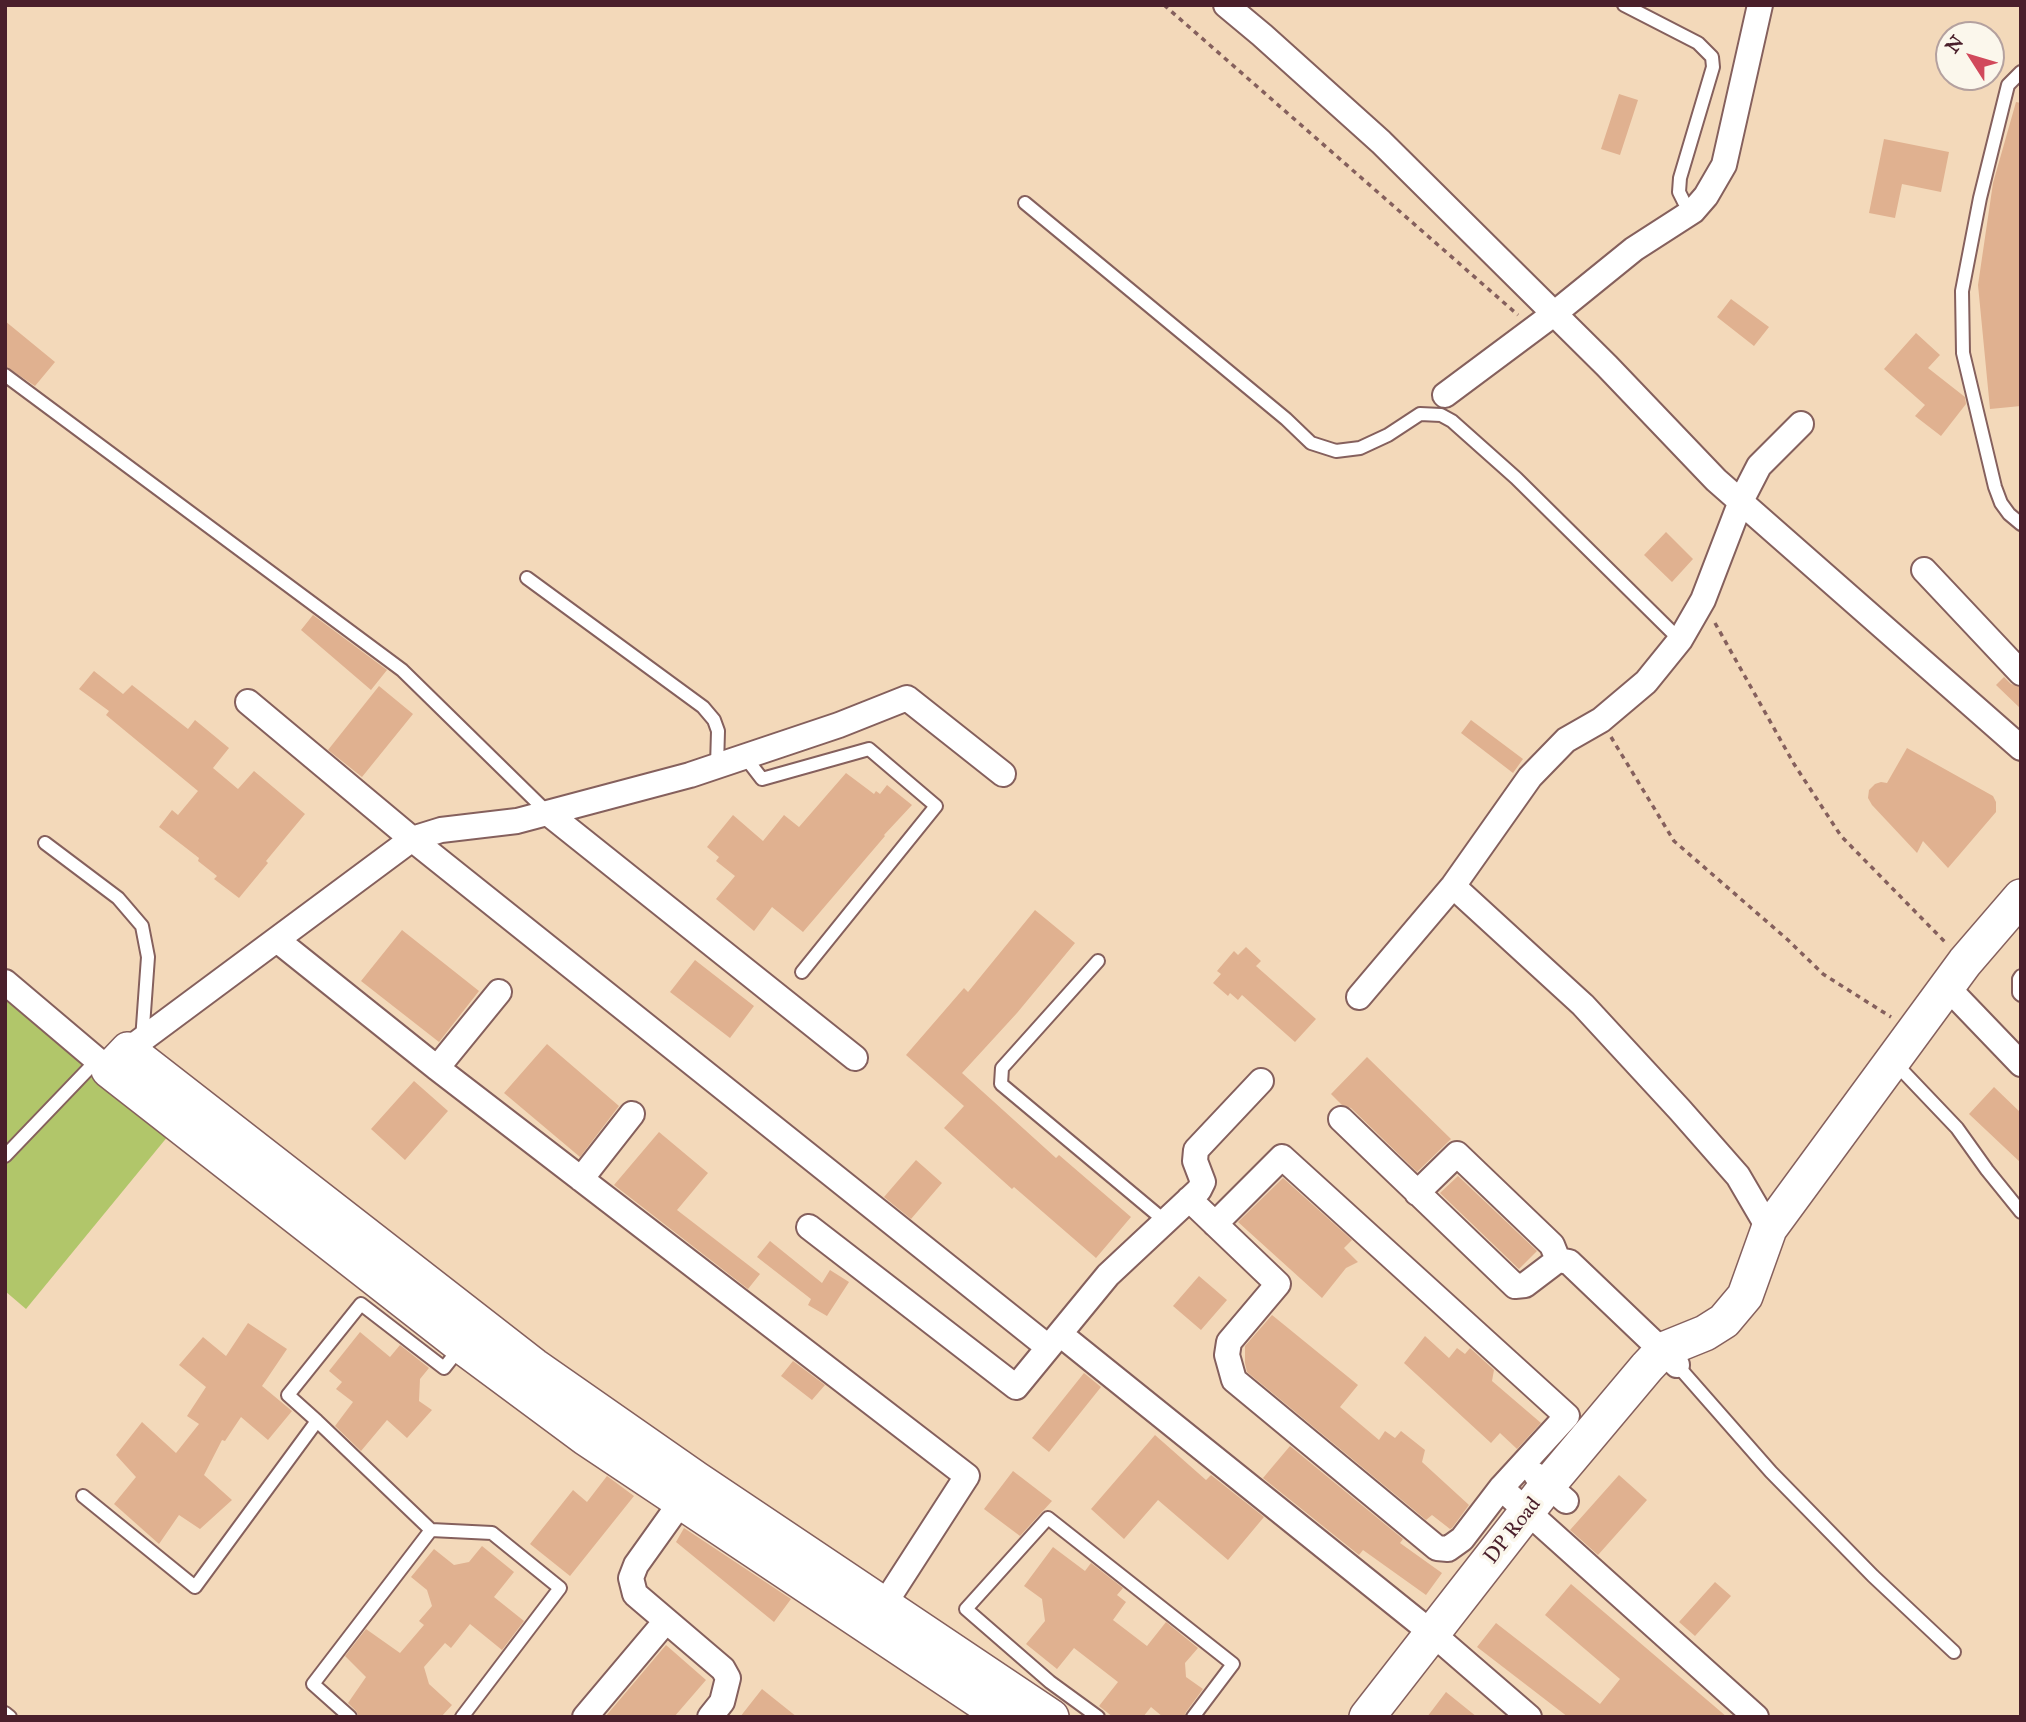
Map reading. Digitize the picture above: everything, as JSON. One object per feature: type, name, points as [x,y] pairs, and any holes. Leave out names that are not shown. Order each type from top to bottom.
[{"type":"street","points":[[1226,5],[1381,142],[1555,313],[1716,480],[2021,748]]},
{"type":"street","points":[[1445,395],[1555,313],[1634,249],[1693,211],[1711,189],[1724,165],[1760,5]]},
{"type":"street","points":[[1359,997],[1453,886],[1530,777],[1566,740],[1601,720],[1646,682],[1680,640],[1703,600],[1741,501],[1759,466],[1801,424]]},
{"type":"street","points":[[1924,570],[2021,673]]},
{"type":"street","points":[[119,1055],[412,839],[441,830],[517,821],[690,775],[839,725],[907,698],[1003,774]]},
{"type":"street","points":[[248,702],[412,839],[1440,1640],[1529,1717]]},
{"type":"street","points":[[548,813],[855,1058]]},
{"type":"street","points":[[1453,886],[1583,1005],[1738,1176],[1769,1229]]},
{"type":"street","points":[[1340,1119],[1515,1286],[1525,1285],[1558,1261],[1569,1262],[1675,1352],[1724,1321],[1745,1296],[1769,1229],[1956,975],[2021,897]]},
{"type":"street","points":[[277,940],[437,1068],[967,1476],[878,1615]]},
{"type":"street","points":[[1956,975],[2021,1064]]},
{"type":"street","points":[[5,982],[119,1055],[471,1335],[586,1438],[681,1502],[1031,1707]]},
{"type":"street","points":[[437,1068],[499,992]]},
{"type":"street","points":[[809,1227],[1016,1387],[1108,1276],[1199,1190],[1203,1182],[1195,1161],[1196,1150],[1261,1081]]},
{"type":"street","points":[[581,1179],[632,1114]]},
{"type":"street","points":[[1417,1193],[1457,1154],[1552,1245],[1558,1261]]},
{"type":"street","points":[[1215,1224],[1282,1157],[1567,1416],[1542,1498]]},
{"type":"street","points":[[1189,1199],[1278,1284],[1229,1342],[1227,1355],[1234,1380],[1437,1548],[1448,1549],[1462,1539],[1501,1488]]},
{"type":"street","points":[[471,1335],[534,1366],[696,1479],[878,1615]]},
{"type":"street","name":"DP Road","points":[[1394,1717],[1440,1640],[1542,1498],[1647,1367],[1675,1352]]},
{"type":"street","points":[[1501,1488],[1542,1498],[1756,1717]]},
{"type":"street","points":[[1501,1488],[1542,1498]]},
{"type":"street","points":[[681,1502],[636,1565],[631,1578],[635,1594],[723,1669],[728,1678],[722,1702],[710,1717]]},
{"type":"street","points":[[585,1717],[666,1621]]},
{"type":"street","name":"DP Road","points":[[1367,1717],[1440,1640]]},
{"type":"lane","points":[[1625,5],[1698,43],[1712,57],[1713,67],[1680,178],[1679,192],[1693,211]]},
{"type":"lane","points":[[2021,72],[2008,85],[1980,198],[1962,290],[1963,352],[1995,487],[2001,503],[2021,524]]},
{"type":"lane","points":[[1025,203],[1286,419],[1311,443],[1336,451],[1360,448],[1388,435],[1420,414],[1441,415],[1452,421],[1516,478],[1680,640]]},
{"type":"lane","points":[[5,375],[402,670],[548,813]]},
{"type":"lane","points":[[527,578],[703,707],[714,720],[718,731],[717,765]]},
{"type":"lane","points":[[745,757],[762,779],[869,749],[936,806],[802,972]]},
{"type":"lane","points":[[5,1156],[119,1055],[148,957],[142,926],[118,898],[45,843]]},
{"type":"lane","points":[[1098,961],[1002,1068],[1001,1084],[1165,1221]]},
{"type":"lane","points":[[2021,976],[2021,995]]},
{"type":"lane","points":[[1892,1060],[1957,1128],[2021,1212]]},
{"type":"lane","points":[[462,1717],[561,1588],[492,1533],[431,1530],[288,1395],[361,1304],[444,1367],[471,1335]]},
{"type":"lane","points":[[1675,1352],[1772,1472],[1874,1576],[1954,1652]]},
{"type":"lane","points":[[83,1496],[195,1587],[317,1421]]},
{"type":"lane","points":[[1098,1717],[1031,1707],[967,1609],[1048,1518],[1233,1664],[1194,1717]]},
{"type":"lane","points":[[350,1717],[313,1684],[431,1530]]},
{"type":"lane","points":[[5,1713],[10,1717]]},
{"type":"path","points":[[1164,5],[1534,329]]},
{"type":"path","points":[[1703,600],[1794,764],[1841,836],[1956,975]]},
{"type":"path","points":[[1601,720],[1674,841],[1788,940],[1822,974],[1914,1032]]},
{"type":"green space","points":[[5,999],[173,1130],[26,1309],[5,1291]]},
{"type":"building","points":[[1619,94],[1638,100],[1620,155],[1601,149]]},
{"type":"building","points":[[2016,102],[2021,103],[2021,406],[1990,409],[1978,285],[1993,183]]},
{"type":"building","points":[[1884,139],[1949,152],[1941,192],[1902,184],[1895,218],[1869,213]]},
{"type":"building","points":[[1731,299],[1769,327],[1754,346],[1717,317]]},
{"type":"building","points":[[5,321],[55,362],[35,386],[5,366]]},
{"type":"building","points":[[1916,333],[1940,355],[1928,368],[1965,397],[1966,404],[1941,436],[1915,416],[1925,405],[1884,369]]},
{"type":"building","points":[[1666,532],[1693,559],[1672,582],[1644,555]]},
{"type":"building","points":[[313,615],[387,670],[371,690],[301,630]]},
{"type":"building","points":[[94,671],[123,694],[132,685],[188,729],[195,720],[229,748],[213,768],[238,789],[254,771],[305,814],[239,898],[214,879],[217,876],[198,861],[199,858],[159,827],[172,810],[178,815],[198,791],[106,715],[109,711],[79,689]]},
{"type":"building","points":[[2004,677],[2011,684],[2021,687],[2021,709],[1996,685]]},
{"type":"building","points":[[379,686],[413,714],[362,777],[328,750]]},
{"type":"building","points":[[1471,720],[1523,759],[1513,773],[1461,733]]},
{"type":"building","points":[[1907,748],[1993,796],[1996,802],[1996,812],[1948,868],[1923,841],[1917,853],[1868,798],[1869,790],[1875,784],[1887,783]]},
{"type":"building","points":[[846,773],[874,794],[876,791],[880,794],[887,785],[912,805],[803,932],[772,907],[754,931],[716,899],[735,876],[716,861],[719,857],[707,847],[733,815],[763,841],[784,815],[799,827]]},
{"type":"building","points":[[1035,910],[1075,943],[1017,1013],[962,1073],[1056,1158],[1059,1155],[1131,1217],[1096,1258],[1014,1187],[1012,1189],[944,1128],[964,1106],[906,1055],[964,988],[968,992]]},
{"type":"building","points":[[402,930],[479,991],[439,1042],[361,981]]},
{"type":"building","points":[[1246,947],[1261,961],[1256,966],[1316,1019],[1295,1042],[1242,995],[1238,1000],[1230,993],[1228,996],[1213,983],[1221,974],[1217,971],[1234,951],[1238,955]]},
{"type":"building","points":[[695,960],[754,1006],[730,1038],[670,992]]},
{"type":"building","points":[[547,1044],[619,1106],[580,1157],[504,1093]]},
{"type":"building","points":[[1367,1057],[1451,1139],[1417,1172],[1351,1108],[1342,1105],[1331,1094]]},
{"type":"building","points":[[414,1081],[448,1111],[405,1160],[371,1129]]},
{"type":"building","points":[[1994,1087],[2021,1113],[2021,1163],[1969,1114]]},
{"type":"building","points":[[659,1132],[708,1173],[677,1210],[760,1274],[748,1289],[614,1185]]},
{"type":"building","points":[[916,1160],[942,1183],[911,1219],[884,1197]]},
{"type":"building","points":[[1458,1176],[1537,1251],[1519,1269],[1440,1193]]},
{"type":"building","points":[[1283,1178],[1352,1240],[1344,1248],[1358,1262],[1346,1268],[1322,1298],[1238,1222]]},
{"type":"building","points":[[770,1241],[822,1283],[830,1270],[849,1282],[827,1316],[808,1305],[811,1299],[757,1257]]},
{"type":"building","points":[[1199,1276],[1227,1300],[1201,1330],[1173,1306]]},
{"type":"building","points":[[1272,1315],[1358,1385],[1340,1407],[1379,1440],[1385,1431],[1395,1438],[1401,1431],[1425,1450],[1422,1462],[1469,1505],[1452,1528],[1432,1515],[1426,1520],[1247,1372],[1245,1346]]},
{"type":"building","points":[[248,1323],[287,1349],[262,1386],[292,1411],[268,1440],[241,1417],[225,1441],[222,1440],[204,1475],[232,1500],[200,1529],[179,1515],[159,1544],[114,1504],[136,1477],[116,1455],[142,1422],[176,1453],[199,1424],[187,1416],[206,1387],[179,1365],[203,1337],[226,1356]]},
{"type":"building","points":[[360,1332],[390,1357],[400,1345],[429,1368],[420,1379],[419,1401],[432,1410],[407,1438],[387,1420],[361,1451],[335,1426],[353,1402],[336,1389],[342,1382],[329,1371]]},
{"type":"building","points":[[1425,1336],[1449,1358],[1457,1348],[1465,1354],[1470,1348],[1494,1370],[1492,1381],[1541,1423],[1517,1449],[1500,1433],[1491,1443],[1404,1363]]},
{"type":"building","points":[[793,1361],[825,1385],[812,1400],[781,1376]]},
{"type":"building","points":[[1084,1373],[1101,1387],[1049,1452],[1032,1438]]},
{"type":"building","points":[[1155,1435],[1206,1480],[1211,1475],[1264,1517],[1228,1560],[1158,1500],[1124,1539],[1091,1509]]},
{"type":"building","points":[[1290,1446],[1403,1539],[1400,1543],[1442,1573],[1426,1595],[1363,1550],[1359,1555],[1263,1478]]},
{"type":"building","points":[[1013,1471],[1052,1501],[1020,1536],[984,1509]]},
{"type":"building","points":[[1619,1475],[1647,1500],[1598,1555],[1570,1530]]},
{"type":"building","points":[[607,1476],[634,1496],[570,1576],[530,1544],[573,1490],[587,1502]]},
{"type":"building","points":[[684,1528],[791,1599],[774,1622],[676,1542]]},
{"type":"building","points":[[482,1546],[514,1572],[494,1597],[524,1621],[502,1650],[470,1624],[451,1648],[445,1643],[424,1667],[429,1684],[452,1705],[441,1717],[359,1717],[348,1703],[366,1677],[345,1656],[366,1629],[400,1653],[424,1625],[419,1621],[432,1606],[427,1590],[411,1577],[434,1549],[454,1565],[469,1562]]},
{"type":"building","points":[[1053,1547],[1085,1571],[1091,1563],[1123,1588],[1117,1595],[1126,1602],[1113,1620],[1147,1646],[1166,1622],[1198,1648],[1185,1663],[1186,1677],[1203,1689],[1184,1717],[1163,1717],[1151,1707],[1143,1717],[1113,1717],[1099,1706],[1118,1682],[1074,1648],[1057,1669],[1026,1644],[1045,1621],[1042,1599],[1024,1586]]},
{"type":"building","points":[[1715,1582],[1731,1596],[1695,1636],[1679,1622]]},
{"type":"building","points":[[1571,1584],[1727,1717],[1568,1717],[1477,1647],[1496,1623],[1600,1704],[1620,1679],[1545,1615]]},
{"type":"building","points":[[666,1645],[706,1680],[674,1717],[605,1717]]},
{"type":"building","points":[[762,1689],[797,1717],[740,1717]]},
{"type":"building","points":[[1446,1692],[1477,1717],[1427,1717]]}]
